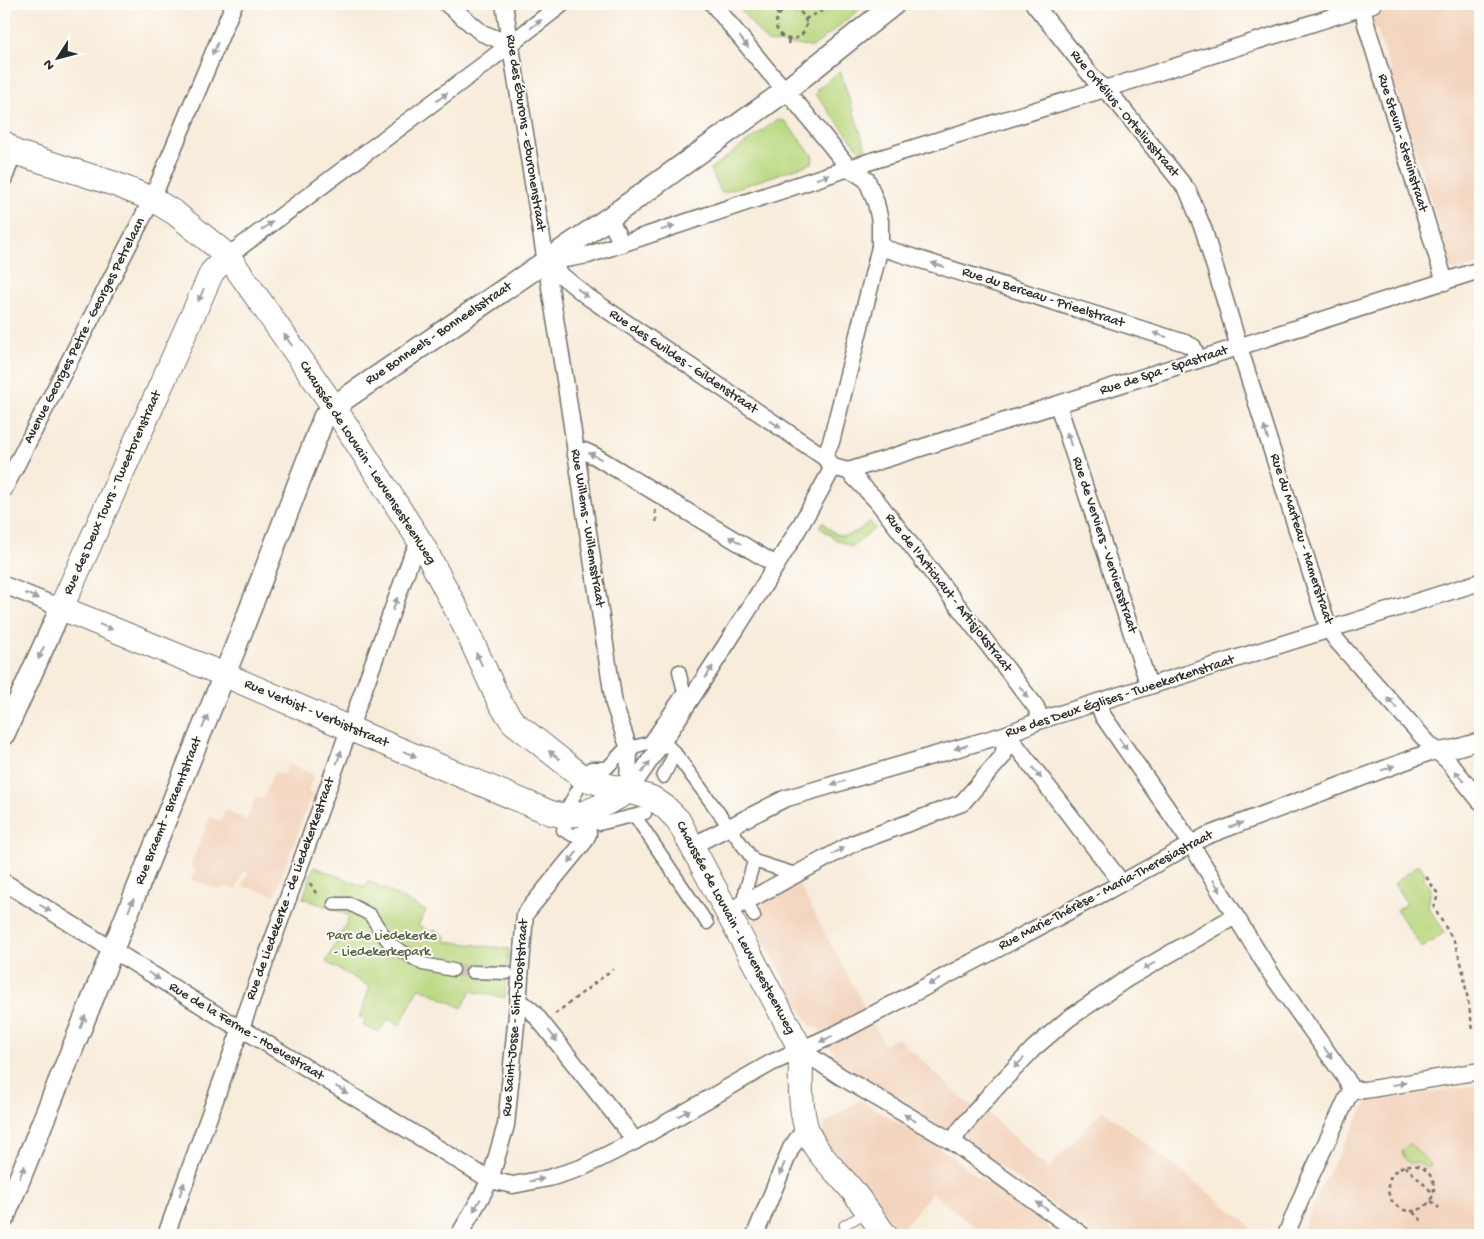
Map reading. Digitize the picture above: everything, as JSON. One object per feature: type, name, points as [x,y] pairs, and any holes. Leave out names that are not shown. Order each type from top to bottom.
[{"type":"main road","name":"Chaussée de Louvain - Leuvensesteenweg","points":[[7,150],[115,184],[152,199],[175,213],[228,256],[334,407],[423,546],[461,618],[500,703],[513,722],[584,779],[652,798],[665,807],[678,820],[734,913],[801,1050]]},
{"type":"main road","name":"Rue des Deux Tours - Tweetorenstraat","points":[[61,608],[212,272],[228,256]]},
{"type":"main road","name":"Rue Verbist - Verbiststraat","points":[[61,608],[225,674],[349,729],[551,813],[582,820],[628,792]]},
{"type":"main road","points":[[801,1050],[801,1087],[806,1127],[815,1147],[853,1191],[885,1235]]},
{"type":"street","name":"Avenue Georges Petre - Georges Petrelaan","points":[[4,489],[152,199],[234,4]]},
{"type":"street","points":[[447,4],[482,33],[510,44]]},
{"type":"street","name":"Rue des Éburons - Eburonenstraat","points":[[504,4],[545,262]]},
{"type":"street","points":[[228,256],[562,4]]},
{"type":"street","points":[[628,792],[663,745],[776,566],[835,465],[832,442],[880,247],[880,221],[876,203],[868,183],[849,168],[713,4]]},
{"type":"street","name":"Rue Bonneels - Bonneelsstraat","points":[[334,407],[609,218],[785,91],[894,4]]},
{"type":"street","name":"Rue Ortélius - Orteliusstraat","points":[[1034,4],[1093,78],[1118,103],[1188,191],[1204,231]]},
{"type":"street","points":[[545,262],[588,255],[849,168],[1365,5]]},
{"type":"street","name":"Rue Stevin - Stevinstraat","points":[[1365,5],[1366,24],[1445,282]]},
{"type":"street","points":[[4,178],[7,150]]},
{"type":"street","points":[[609,218],[622,244]]},
{"type":"street","name":"Rue du Marteau - Hamerstraat","points":[[1204,231],[1329,630],[1344,649],[1448,762],[1480,801]]},
{"type":"street","name":"Rue du Berceau - Prieelstraat","points":[[880,247],[1185,343],[1193,347],[1198,360]]},
{"type":"street","name":"Rue Willems - Willemsstraat","points":[[545,262],[614,704],[629,749],[628,792]]},
{"type":"street","name":"Rue des Guildes - Gildenstraat","points":[[545,262],[588,297],[835,465]]},
{"type":"street","name":"Rue de Spa - Spastraat","points":[[835,465],[1058,405],[1480,270]]},
{"type":"street","name":"Rue de Verviers - Verviersstraat","points":[[1058,405],[1149,686]]},
{"type":"street","name":"Rue Braemt - Braemtstraat","points":[[4,1218],[225,674],[317,430],[324,416],[334,407]]},
{"type":"street","points":[[575,453],[584,451],[595,456],[776,566]]},
{"type":"street","name":"Rue de l'Artichaut - Artisjokstraat","points":[[835,465],[877,501],[1036,707],[1041,720]]},
{"type":"street","name":"Rue de Liedekerke - de Liedekerkestraat","points":[[166,1235],[412,556],[415,551],[423,546]]},
{"type":"street","name":"Rue des Deux Églises - Tweekerkenstraat","points":[[692,846],[784,799],[1007,734],[1041,720],[1480,582]]},
{"type":"street","name":"Rue Verbist - Verbiststraat","points":[[4,585],[61,608]]},
{"type":"street","name":"Rue des Deux Tours - Tweetorenstraat","points":[[4,734],[61,608]]},
{"type":"street","points":[[663,776],[663,745],[684,692],[679,671]]},
{"type":"street","points":[[1098,702],[1104,716],[1191,845],[1272,975],[1347,1080],[1351,1090],[1307,1184],[1286,1235]]},
{"type":"street","points":[[734,913],[796,874],[852,844],[962,803],[1003,756],[1007,734]]},
{"type":"street","points":[[1007,734],[1121,883]]},
{"type":"street","name":"Rue Marie-Thérèse - Maria-Theresiastraat","points":[[490,1180],[513,1185],[549,1178],[581,1168],[634,1141],[765,1066],[832,1036],[1206,836],[1427,753],[1456,748],[1480,741]]},
{"type":"street","points":[[637,746],[663,745]]},
{"type":"street","points":[[663,745],[754,861],[796,874]]},
{"type":"street","points":[[589,772],[591,768],[607,768],[622,752]]},
{"type":"street","points":[[565,824],[563,830],[574,836],[582,820],[580,786]]},
{"type":"street","points":[[582,820],[640,814],[734,913]]},
{"type":"street","name":"Rue Saint-Josse - Sint-Jooststraat","points":[[459,1235],[490,1180],[506,1126],[525,914],[584,842],[588,834],[582,820]]},
{"type":"street","points":[[734,913],[744,896],[754,861]]},
{"type":"street","name":"Rue de la Ferme - Hoevestraat","points":[[4,882],[240,1029],[490,1180]]},
{"type":"street","points":[[334,904],[350,904],[370,915],[390,944],[424,964],[453,970]]},
{"type":"street","points":[[953,1142],[959,1131],[993,1091],[1034,1048],[1068,1019],[1128,978],[1235,916]]},
{"type":"street","points":[[472,972],[507,974]]},
{"type":"street","points":[[518,1004],[526,1006],[533,1012],[618,1118],[634,1141]]},
{"type":"street","name":"Chaussée de Louvain - Leuvensesteenweg","points":[[801,1050],[849,1081],[953,1142],[1082,1235]]},
{"type":"street","points":[[1351,1090],[1365,1090],[1480,1071]]},
{"type":"street","points":[[755,1235],[791,1148],[806,1127]]},
{"type":"lane","points":[[844,1225],[868,1212]]},
{"type":"path","points":[[763,4],[779,15]]},
{"type":"path","points":[[805,18],[837,4]]},
{"type":"path","points":[[786,9],[795,9],[803,14],[805,18],[806,24],[803,33],[794,39],[781,35],[776,27],[779,15],[786,9]]},
{"type":"path","points":[[788,44],[789,39]]},
{"type":"path","points":[[654,503],[657,526]]},
{"type":"path","points":[[1428,877],[1438,894],[1434,908],[1454,941],[1462,966],[1473,1030]]},
{"type":"path","points":[[1462,966],[1468,965]]},
{"type":"path","points":[[551,1017],[613,969]]},
{"type":"path","points":[[1472,1025],[1477,1025]]},
{"type":"path","points":[[1418,1165],[1428,1172],[1433,1180],[1434,1194],[1431,1201],[1425,1207],[1413,1212],[1402,1210],[1392,1202],[1388,1192],[1390,1178],[1405,1166],[1418,1165]]},
{"type":"path","points":[[1405,1166],[1434,1194]]},
{"type":"path","points":[[1431,1201],[1438,1208]]},
{"type":"path","points":[[1413,1212],[1424,1223]]},
{"type":"shaded area","points":[[1380,4],[1480,4],[1480,265],[1455,271],[1448,267],[1445,260],[1449,258],[1377,28],[1373,29],[1373,20],[1382,12]]},
{"type":"shaded area","points":[[288,764],[314,774],[308,792],[312,794],[275,895],[243,886],[248,872],[244,870],[236,890],[224,886],[222,890],[191,880],[196,869],[190,867],[210,817],[220,821],[225,810],[247,820],[256,797],[263,799],[274,772],[284,775]]},
{"type":"shaded area","points":[[798,882],[884,1044],[898,1038],[967,1103],[990,1115],[1048,1169],[1103,1110],[1251,1226],[1248,1235],[1094,1235],[968,1143],[839,1062],[819,1029],[810,1026],[749,913]]},
{"type":"shaded area","points":[[1480,1085],[1480,1231],[1476,1235],[1301,1235],[1320,1188],[1368,1101]]},
{"type":"shaded area","points":[[860,1100],[934,1144],[1058,1235],[985,1235],[932,1193],[899,1232],[821,1139],[824,1124]]},
{"type":"green space","points":[[736,4],[866,4],[813,47],[767,42]]},
{"type":"green space","points":[[840,71],[866,149],[858,148],[816,95],[817,89]]},
{"type":"green space","points":[[777,120],[785,121],[812,155],[812,163],[721,192],[710,169]]},
{"type":"green space","points":[[823,522],[835,533],[846,536],[870,522],[875,528],[852,547],[835,539],[819,527]]},
{"type":"green space","points":[[1419,864],[1426,875],[1423,877],[1431,888],[1428,907],[1445,932],[1422,948],[1397,910],[1407,903],[1394,884]]},
{"type":"green space","name":"Parc de Liedekerke - Liedekerkepark","points":[[314,867],[366,887],[369,881],[426,911],[418,925],[432,933],[434,930],[445,936],[445,941],[509,949],[505,998],[471,991],[462,1008],[419,987],[400,1025],[388,1019],[379,1032],[363,1026],[366,1020],[359,1017],[370,987],[326,962],[350,916],[303,898]]},
{"type":"green space","points":[[1410,1143],[1431,1165],[1427,1168],[1418,1163],[1409,1163],[1402,1151]]},
{"type":"tunnel","points":[[453,970],[472,972]]}]
